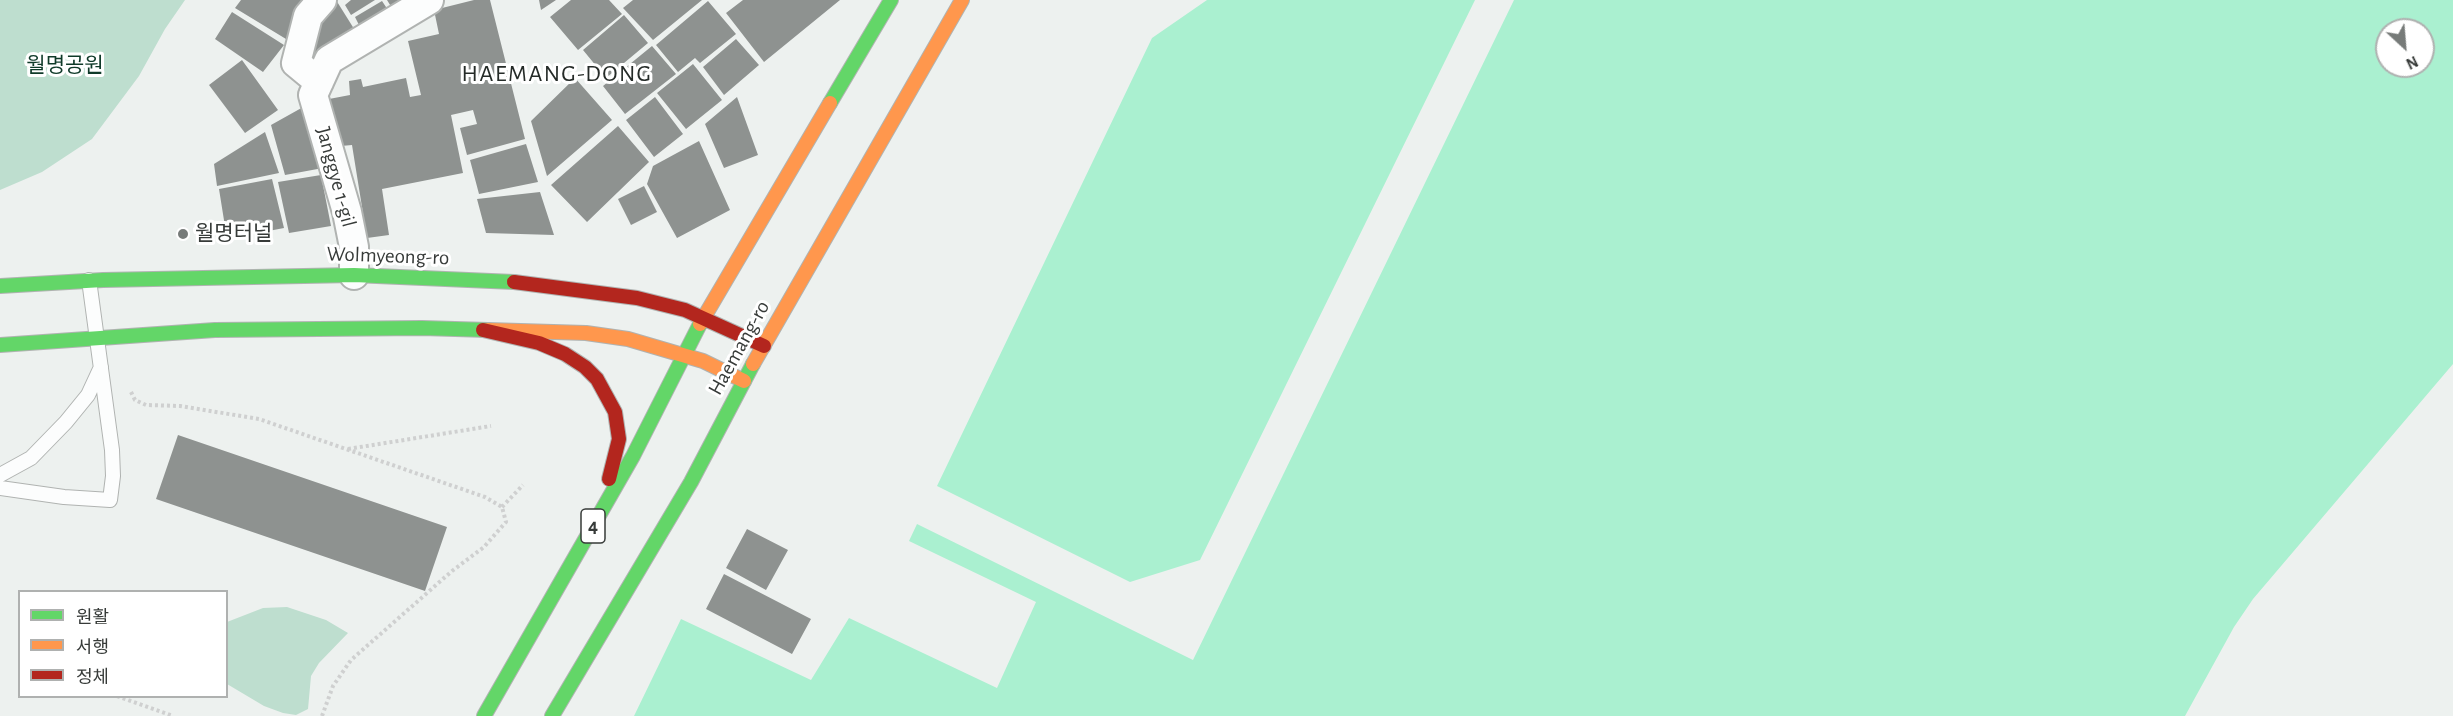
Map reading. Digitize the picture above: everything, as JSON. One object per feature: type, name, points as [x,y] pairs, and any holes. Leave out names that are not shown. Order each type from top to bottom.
[{"type":"main road","name":"Haemang-ro","points":[[484,716],[633,456],[704,318],[891,0]]},
{"type":"main road","name":"Haemang-ro","points":[[552,716],[691,482],[744,381],[962,0]]},
{"type":"main road","name":"Wolmyeong-ro","points":[[0,286],[89,280],[354,275],[525,284],[637,298],[685,310],[764,346]]},
{"type":"main road","points":[[0,345],[215,330],[483,330],[597,334],[628,339],[703,362],[744,381]]},
{"type":"main road","points":[[483,330],[539,343],[565,354],[585,367],[606,393],[615,411],[619,439],[612,471],[593,526]]},
{"type":"street","points":[[319,82],[296,63],[308,16],[322,0]]},
{"type":"street","name":"Janggye 1-gil","points":[[354,275],[354,247],[347,212],[313,95],[329,60],[429,0]]},
{"type":"lane","points":[[0,488],[64,497],[110,500],[113,476],[112,450],[89,280]]},
{"type":"lane","points":[[0,475],[31,458],[66,422],[88,395],[101,367]]},
{"type":"path","points":[[130,391],[135,400],[146,405],[180,406],[259,419],[485,497],[502,507],[506,522],[484,546],[452,571],[351,660],[333,686],[322,716]]},
{"type":"path","points":[[348,449],[490,426]]},
{"type":"path","points":[[502,507],[523,485]]},
{"type":"path","points":[[122,698],[172,716]]},
{"type":"green space","name":"월명공원","points":[[0,0],[185,0],[165,29],[139,76],[92,139],[42,172],[0,190]]},
{"type":"green space","points":[[287,607],[326,620],[348,633],[319,663],[311,676],[308,709],[296,715],[264,706],[228,685],[228,622],[263,608]]},
{"type":"shaded area","points":[[1207,0],[1475,0],[1200,560],[1130,582],[937,486],[1152,38]]},
{"type":"shaded area","points":[[1514,0],[2453,0],[2453,364],[2253,599],[2234,627],[2185,716],[634,716],[681,619],[811,680],[849,618],[997,688],[1036,602],[909,541],[917,524],[1193,660]]},
{"type":"building","points":[[241,0],[305,0],[286,39],[235,8]]},
{"type":"building","points":[[336,0],[356,32],[323,58],[308,49],[313,18]]},
{"type":"building","points":[[351,0],[375,0],[351,15],[345,5]]},
{"type":"building","points":[[387,0],[417,0],[395,13]]},
{"type":"building","points":[[474,0],[490,0],[525,139],[467,155],[460,128],[477,124],[473,110],[451,115],[463,173],[382,189],[389,235],[367,238],[352,145],[341,146],[329,99],[350,95],[349,81],[361,79],[363,87],[406,78],[410,97],[421,95],[408,41],[439,34],[434,10]]},
{"type":"building","points":[[539,0],[556,0],[541,10]]},
{"type":"building","points":[[571,0],[609,0],[622,14],[578,50],[550,17]]},
{"type":"building","points":[[633,0],[702,0],[653,40],[623,8]]},
{"type":"building","points":[[743,0],[840,0],[764,62],[726,13]]},
{"type":"building","points":[[382,1],[392,16],[364,35],[355,17]]},
{"type":"building","points":[[708,1],[736,34],[700,63],[695,58],[678,72],[656,45]]},
{"type":"building","points":[[232,12],[284,45],[263,72],[215,39]]},
{"type":"building","points":[[624,15],[648,43],[606,78],[583,50]]},
{"type":"building","points":[[736,39],[759,65],[724,95],[703,67]]},
{"type":"building","points":[[652,46],[676,74],[625,114],[603,86]]},
{"type":"building","points":[[242,60],[278,110],[245,133],[209,85]]},
{"type":"building","points":[[693,64],[722,100],[686,129],[657,93]]},
{"type":"building","points":[[575,78],[612,120],[547,176],[531,121]]},
{"type":"building","points":[[655,97],[683,134],[654,157],[626,120]]},
{"type":"building","points":[[737,97],[758,155],[724,168],[705,124]]},
{"type":"building","points":[[305,106],[323,168],[285,175],[271,125]]},
{"type":"building","points":[[618,126],[649,162],[587,222],[551,185]]},
{"type":"building","points":[[265,132],[279,173],[217,186],[214,164]]},
{"type":"building","points":[[699,141],[730,210],[677,238],[647,184],[653,166]]},
{"type":"building","points":[[526,144],[538,182],[479,194],[470,160]]},
{"type":"building","points":[[321,175],[331,226],[289,233],[278,182]]},
{"type":"building","points":[[272,179],[284,228],[227,239],[219,189]]},
{"type":"building","points":[[644,186],[657,212],[631,225],[618,199]]},
{"type":"building","points":[[540,192],[554,235],[486,233],[477,199]]},
{"type":"building","points":[[178,435],[447,527],[425,591],[156,499]]},
{"type":"building","points":[[747,529],[788,550],[766,590],[726,568]]},
{"type":"building","points":[[724,574],[811,619],[792,654],[706,609]]},
{"type":"traffic: fast","points":[[830,103],[891,0]]},
{"type":"traffic: fast","points":[[0,286],[103,280],[354,275],[514,282]]},
{"type":"traffic: fast","points":[[484,716],[633,456],[700,324]]},
{"type":"traffic: fast","points":[[0,345],[215,330],[422,328],[488,330]]},
{"type":"traffic: fast","points":[[552,716],[691,482],[753,364]]},
{"type":"traffic: slow","points":[[753,364],[962,0]]},
{"type":"traffic: slow","points":[[700,324],[830,103]]},
{"type":"traffic: slow","points":[[488,330],[586,333],[628,339],[703,361],[744,381]]},
{"type":"traffic: jam","points":[[514,282],[637,298],[685,310],[764,346]]},
{"type":"traffic: jam","points":[[483,330],[539,343],[565,354],[585,367],[597,379],[615,412],[619,439],[609,479]]},
{"type":"place","name":"월명터널","points":[[183,234]]},
{"type":"district","name":"HAEMANG-DONG","points":[[557,74]]}]
